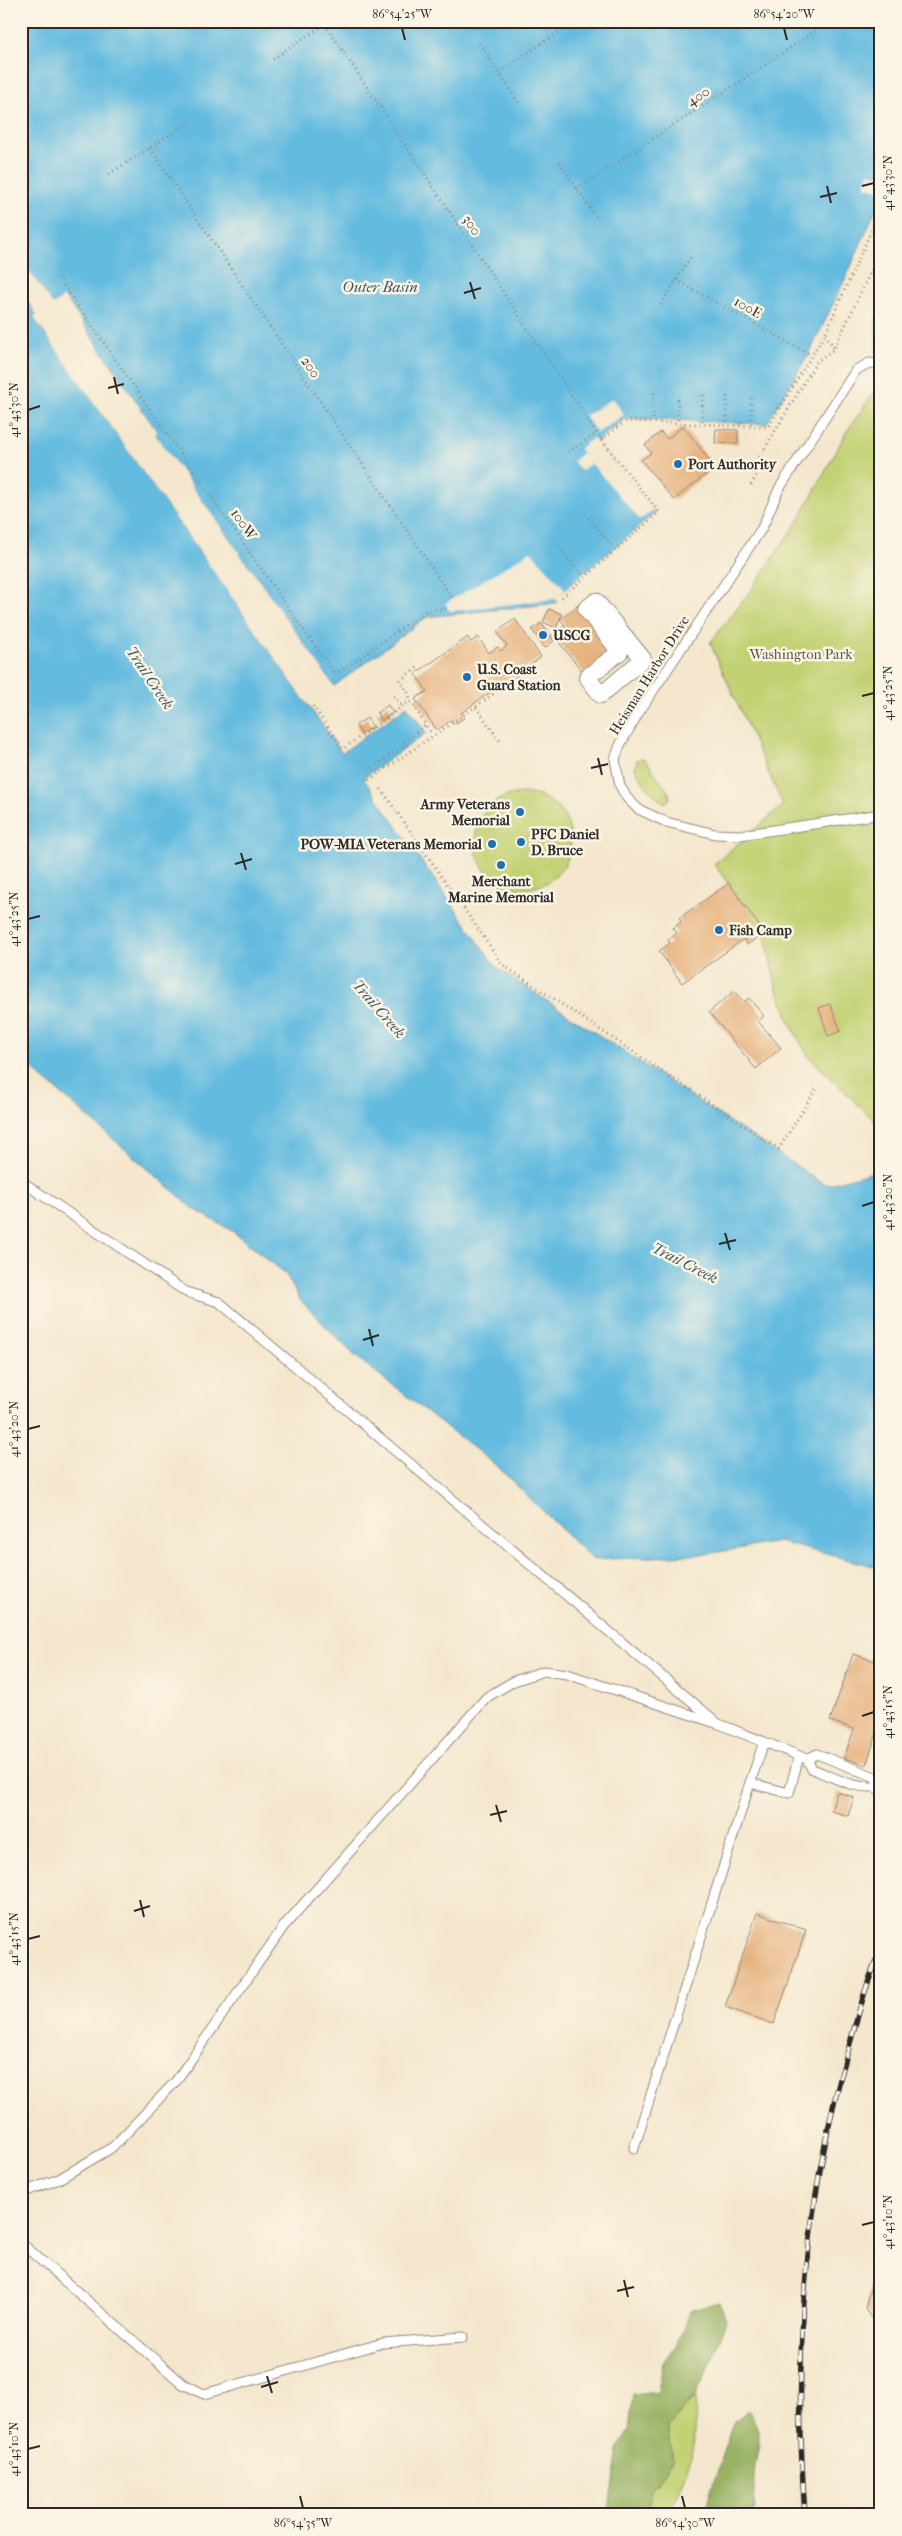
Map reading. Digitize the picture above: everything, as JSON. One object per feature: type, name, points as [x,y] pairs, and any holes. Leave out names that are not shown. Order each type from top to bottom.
[{"type":"street","points":[[596,601],[643,659],[601,695],[587,678],[620,652],[586,609],[596,601]]},
{"type":"lane","name":"Heisman Harbor Drive","points":[[881,364],[869,363],[856,370],[779,490],[762,528],[639,712],[620,745],[615,759],[620,786],[626,798],[638,809],[666,822],[714,834],[740,835],[881,814]]},
{"type":"lane","points":[[21,1181],[186,1292],[219,1302],[719,1724]]},
{"type":"lane","points":[[21,2193],[59,2179],[113,2147],[176,2081],[284,1926],[487,1697],[514,1681],[544,1671],[582,1678],[719,1724],[803,1758],[812,1769],[837,1779],[866,1789],[880,1786],[875,1776],[818,1754],[803,1758]]},
{"type":"lane","points":[[634,2148],[764,1742]]},
{"type":"lane","points":[[750,1783],[789,1793],[803,1758]]},
{"type":"lane","points":[[21,2242],[183,2384],[204,2394],[383,2343],[463,2337]]},
{"type":"path","points":[[273,59],[329,21]]},
{"type":"path","points":[[499,72],[576,21]]},
{"type":"path","name":"400","points":[[577,189],[831,21]]},
{"type":"path","name":"300","points":[[325,24],[601,439],[659,512],[559,600]]},
{"type":"path","points":[[480,43],[519,103]]},
{"type":"path","points":[[109,174],[191,121]]},
{"type":"path","name":"200","points":[[150,148],[453,599]]},
{"type":"path","points":[[559,162],[598,220]]},
{"type":"path","points":[[601,439],[626,421],[768,427],[825,334],[881,209]]},
{"type":"path","points":[[751,485],[759,471],[759,458],[817,361],[834,349],[881,250]]},
{"type":"path","points":[[661,305],[691,256]]},
{"type":"path","name":"100W","points":[[58,277],[335,675],[426,611],[448,608]]},
{"type":"path","name":"100E","points":[[676,280],[809,354]]},
{"type":"path","points":[[825,334],[834,349]]},
{"type":"path","points":[[653,419],[654,393]]},
{"type":"path","points":[[678,395],[678,420]]},
{"type":"path","points":[[702,421],[703,395]]},
{"type":"path","points":[[727,396],[727,423]]},
{"type":"path","points":[[750,424],[751,397]]},
{"type":"path","points":[[568,452],[597,433]]},
{"type":"path","points":[[584,514],[614,548]]},
{"type":"path","points":[[555,543],[582,574]]},
{"type":"path","points":[[417,668],[400,680],[409,694],[410,701],[432,734]]},
{"type":"path","points":[[369,780],[432,734],[438,734],[500,688]]},
{"type":"path","points":[[394,696],[402,707]]},
{"type":"path","points":[[313,706],[343,749],[410,701]]},
{"type":"path","points":[[476,706],[500,741]]},
{"type":"path","points":[[368,771],[404,746],[402,743],[426,725]]},
{"type":"path","points":[[381,789],[503,965],[779,1149],[818,1086]]},
{"type":"green space","name":"Washington Park","points":[[881,307],[881,1127],[808,1056],[792,1027],[777,989],[764,933],[714,864],[783,805],[710,643],[754,586],[800,518],[847,431],[877,388],[876,318]]},
{"type":"green space","points":[[645,759],[669,793],[670,799],[665,803],[651,792],[635,768],[637,760]]},
{"type":"green space","points":[[523,793],[541,796],[557,807],[568,823],[571,841],[568,859],[557,875],[541,886],[523,889],[505,886],[489,875],[478,859],[475,841],[478,823],[489,807],[505,796]]},
{"type":"green space","points":[[719,2302],[726,2320],[711,2363],[695,2396],[668,2427],[673,2460],[651,2490],[647,2515],[608,2515],[618,2449],[629,2431],[633,2395],[658,2392],[663,2363],[682,2335],[690,2311]]},
{"type":"green space","points":[[695,2396],[696,2413],[691,2458],[669,2515],[647,2515],[651,2490],[673,2460],[668,2427]]},
{"type":"green space","points":[[748,2410],[759,2435],[754,2480],[755,2515],[703,2515],[734,2422]]},
{"type":"water","name":"Outer Basin","points":[[21,21],[881,21],[881,197],[848,273],[809,354],[766,424],[625,418],[596,442],[655,513],[554,598],[557,603],[427,617],[334,686],[155,434],[157,432],[65,297],[53,305],[21,259]]},
{"type":"water","name":"Trail Creek","points":[[21,293],[37,315],[34,318],[342,753],[407,706],[426,733],[363,778],[496,967],[822,1183],[830,1184],[881,1170],[881,1568],[779,1542],[706,1554],[593,1560],[497,1466],[355,1356],[301,1301],[285,1273],[232,1231],[194,1209],[21,1059]]},
{"type":"pier","points":[[869,172],[881,176],[881,191],[865,186]]},
{"type":"pier","points":[[21,259],[53,305],[64,297],[157,432],[155,434],[334,686],[332,687],[153,435],[154,431],[64,300],[51,307],[21,263]]},
{"type":"pier","points":[[21,290],[39,314],[37,318],[310,704],[308,705],[34,318],[37,315]]},
{"type":"pier","points":[[613,398],[624,415],[597,433],[585,416]]},
{"type":"pier","points":[[593,438],[653,510],[640,520],[591,463],[581,471],[573,461],[582,453],[579,449]]},
{"type":"pier","points":[[531,551],[565,589],[554,599],[450,611],[445,604]]},
{"type":"building","name":"Port Authority","points":[[683,426],[715,467],[674,500],[641,460],[651,453],[645,445],[661,432],[667,439]]},
{"type":"building","points":[[716,429],[738,430],[738,444],[715,443]]},
{"type":"building","points":[[581,603],[620,652],[587,677],[553,635],[565,625],[560,619]]},
{"type":"building","name":"USCG","points":[[549,609],[562,614],[556,628],[543,622]]},
{"type":"building","name":"U.S. Coast Guard Station","points":[[515,619],[541,657],[516,675],[519,679],[502,691],[499,686],[461,713],[464,718],[454,724],[451,720],[437,730],[415,699],[427,691],[415,674],[468,637],[471,642],[478,637],[489,653],[498,647],[501,651],[507,646],[497,632]]},
{"type":"building","name":"USCG","points":[[541,623],[554,641],[545,648],[532,630]]},
{"type":"building","points":[[388,705],[393,713],[382,720],[377,713]]},
{"type":"building","points":[[367,718],[373,727],[361,734],[356,725]]},
{"type":"building","name":"Fish Camp","points":[[729,883],[764,933],[747,945],[744,939],[682,983],[659,951],[670,943],[668,940],[677,933],[673,928],[681,922],[679,918]]},
{"type":"building","points":[[734,991],[744,1002],[749,998],[764,1016],[758,1021],[781,1048],[756,1069],[709,1012]]},
{"type":"building","points":[[830,1004],[841,1031],[828,1036],[819,1008]]},
{"type":"building","points":[[853,1654],[881,1663],[881,1721],[866,1765],[844,1758],[854,1729],[830,1721]]},
{"type":"building","points":[[837,1792],[854,1797],[848,1816],[831,1811]]},
{"type":"building","points":[[757,1913],[806,1930],[774,2024],[725,2007]]},
{"type":"building","points":[[880,2247],[881,2318],[876,2325],[865,2309]]},
{"type":"railway","points":[[805,2515],[800,2396],[806,2278],[812,2220],[821,2162],[834,2104],[863,1998],[881,1950]]},
{"type":"place","name":"Port Authority","points":[[678,464]]},
{"type":"place","name":"USCG","points":[[543,635]]},
{"type":"place","name":"U.S. Coast Guard Station","points":[[467,677]]},
{"type":"place","name":"Army Veterans Memorial","points":[[520,812]]},
{"type":"place","name":"PFC Daniel D. Bruce","points":[[521,842]]},
{"type":"place","name":"POW-MIA Veterans Memorial","points":[[492,844]]},
{"type":"place","name":"Merchant Marine Memorial","points":[[501,865]]},
{"type":"place","name":"Fish Camp","points":[[719,930]]}]
